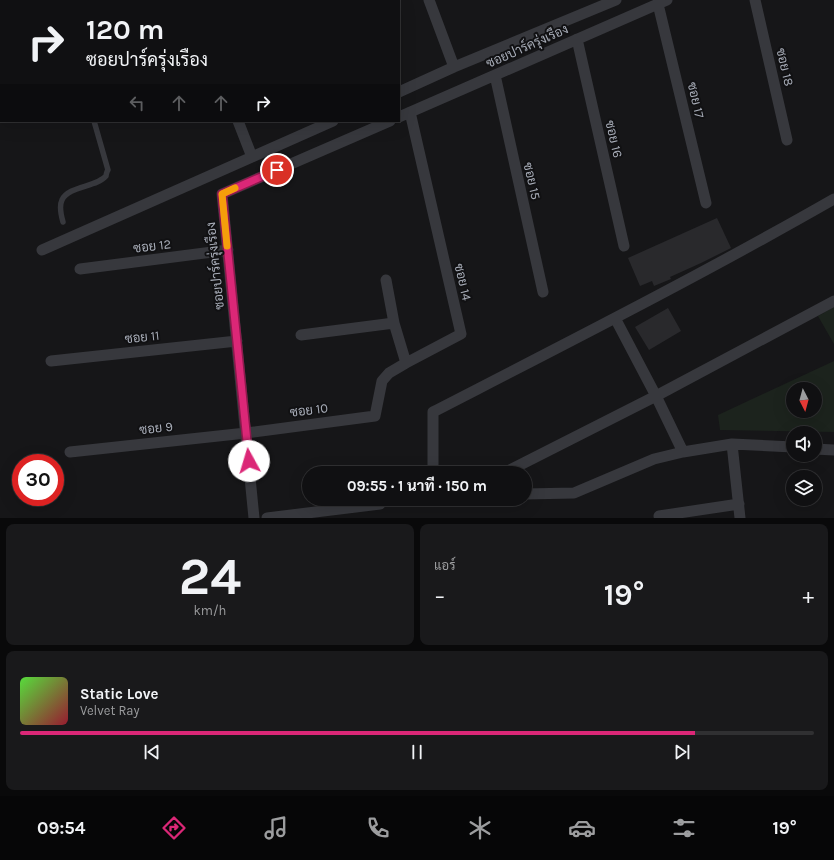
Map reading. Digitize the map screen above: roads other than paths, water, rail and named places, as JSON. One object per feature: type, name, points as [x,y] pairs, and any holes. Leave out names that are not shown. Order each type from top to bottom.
[{"type":"street","points":[[429,0],[454,67]]},
{"type":"street","points":[[400,92],[454,67],[616,0]]},
{"type":"street","name":"ซอย 18","points":[[755,0],[788,140]]},
{"type":"street","name":"ซอยปาร์ครุ่งเรือง","points":[[400,117],[663,2]]},
{"type":"street","name":"ซอย 17","points":[[663,2],[706,203]]},
{"type":"street","name":"ซอย 16","points":[[577,39],[624,246]]},
{"type":"street","name":"ซอย 15","points":[[494,75],[543,292]]},
{"type":"street","name":"ซอย 14","points":[[375,416],[382,381],[389,373],[461,334],[410,112]]},
{"type":"street","points":[[238,122],[252,157]]},
{"type":"street","points":[[42,250],[331,122]]},
{"type":"street","name":"ซอยปาร์ครุ่งเรือง","points":[[254,518],[222,194],[388,122]]},
{"type":"street","points":[[433,466],[433,412],[615,318],[788,225],[834,198]]},
{"type":"street","name":"ซอย 12","points":[[80,269],[228,250]]},
{"type":"street","points":[[386,280],[394,323],[406,363]]},
{"type":"street","points":[[518,466],[656,396],[834,301]]},
{"type":"street","points":[[615,318],[656,396],[683,452]]},
{"type":"street","points":[[301,335],[394,323]]},
{"type":"street","name":"ซอย 11","points":[[51,361],[237,341]]},
{"type":"street","name":"ซอย 10","points":[[246,433],[375,416]]},
{"type":"street","name":"ซอย 9","points":[[70,452],[246,433]]},
{"type":"street","points":[[732,444],[740,518]]},
{"type":"street","points":[[532,494],[574,493],[654,459],[683,452],[732,444],[786,447]]},
{"type":"street","points":[[822,449],[834,450]]},
{"type":"street","points":[[659,516],[739,504]]},
{"type":"street","points":[[268,518],[364,506]]},
{"type":"lane","points":[[63,222],[60,212],[61,200],[66,194],[98,181],[106,176],[108,170],[94,122]]}]
